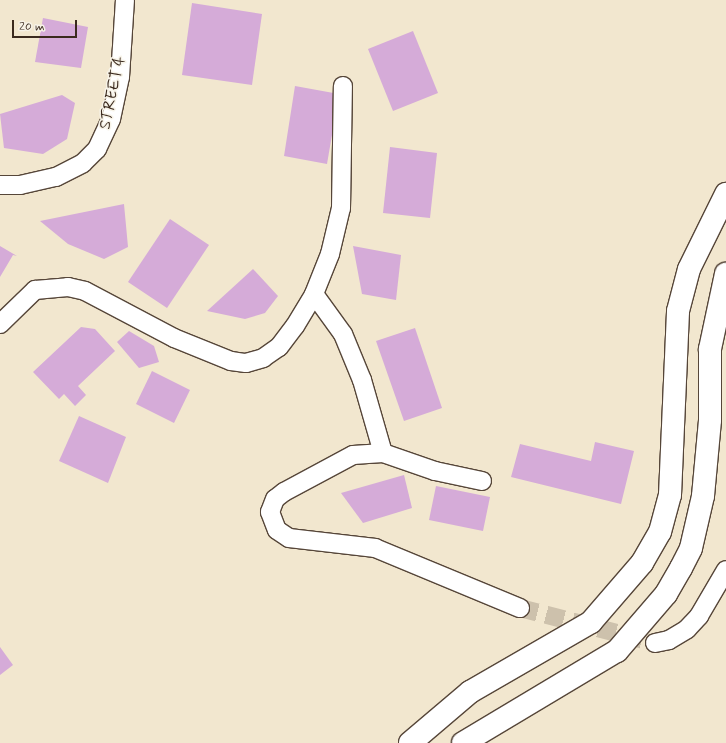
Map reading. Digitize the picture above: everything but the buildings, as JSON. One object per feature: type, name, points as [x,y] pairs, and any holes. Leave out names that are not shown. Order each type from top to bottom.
[{"type":"highway","points":[[410,743],[470,692],[591,622],[642,563],[660,532],[670,495],[678,311],[689,269],[726,194]]},
{"type":"highway","points":[[463,743],[617,651],[666,594],[690,548],[699,520],[710,420],[710,349],[726,274]]},
{"type":"highway","points":[[710,420],[726,436]]},
{"type":"street","name":"STREET 4","points":[[0,185],[20,185],[56,177],[83,163],[97,149],[111,119],[120,77],[125,0]]},
{"type":"street","points":[[0,324],[35,290],[68,287],[85,291],[174,338],[231,361],[246,363],[263,358],[278,347],[314,294],[330,254],[341,208],[343,86]]},
{"type":"street","points":[[314,294],[343,334],[362,380],[383,453]]},
{"type":"street","points":[[482,481],[435,471],[383,453],[353,455],[284,492],[274,499],[270,512],[276,530],[289,538],[310,542],[375,548],[520,608]]},
{"type":"street","points":[[655,643],[669,640],[691,625],[726,570]]},
{"type":"tunnel","points":[[520,608],[655,643]]}]
